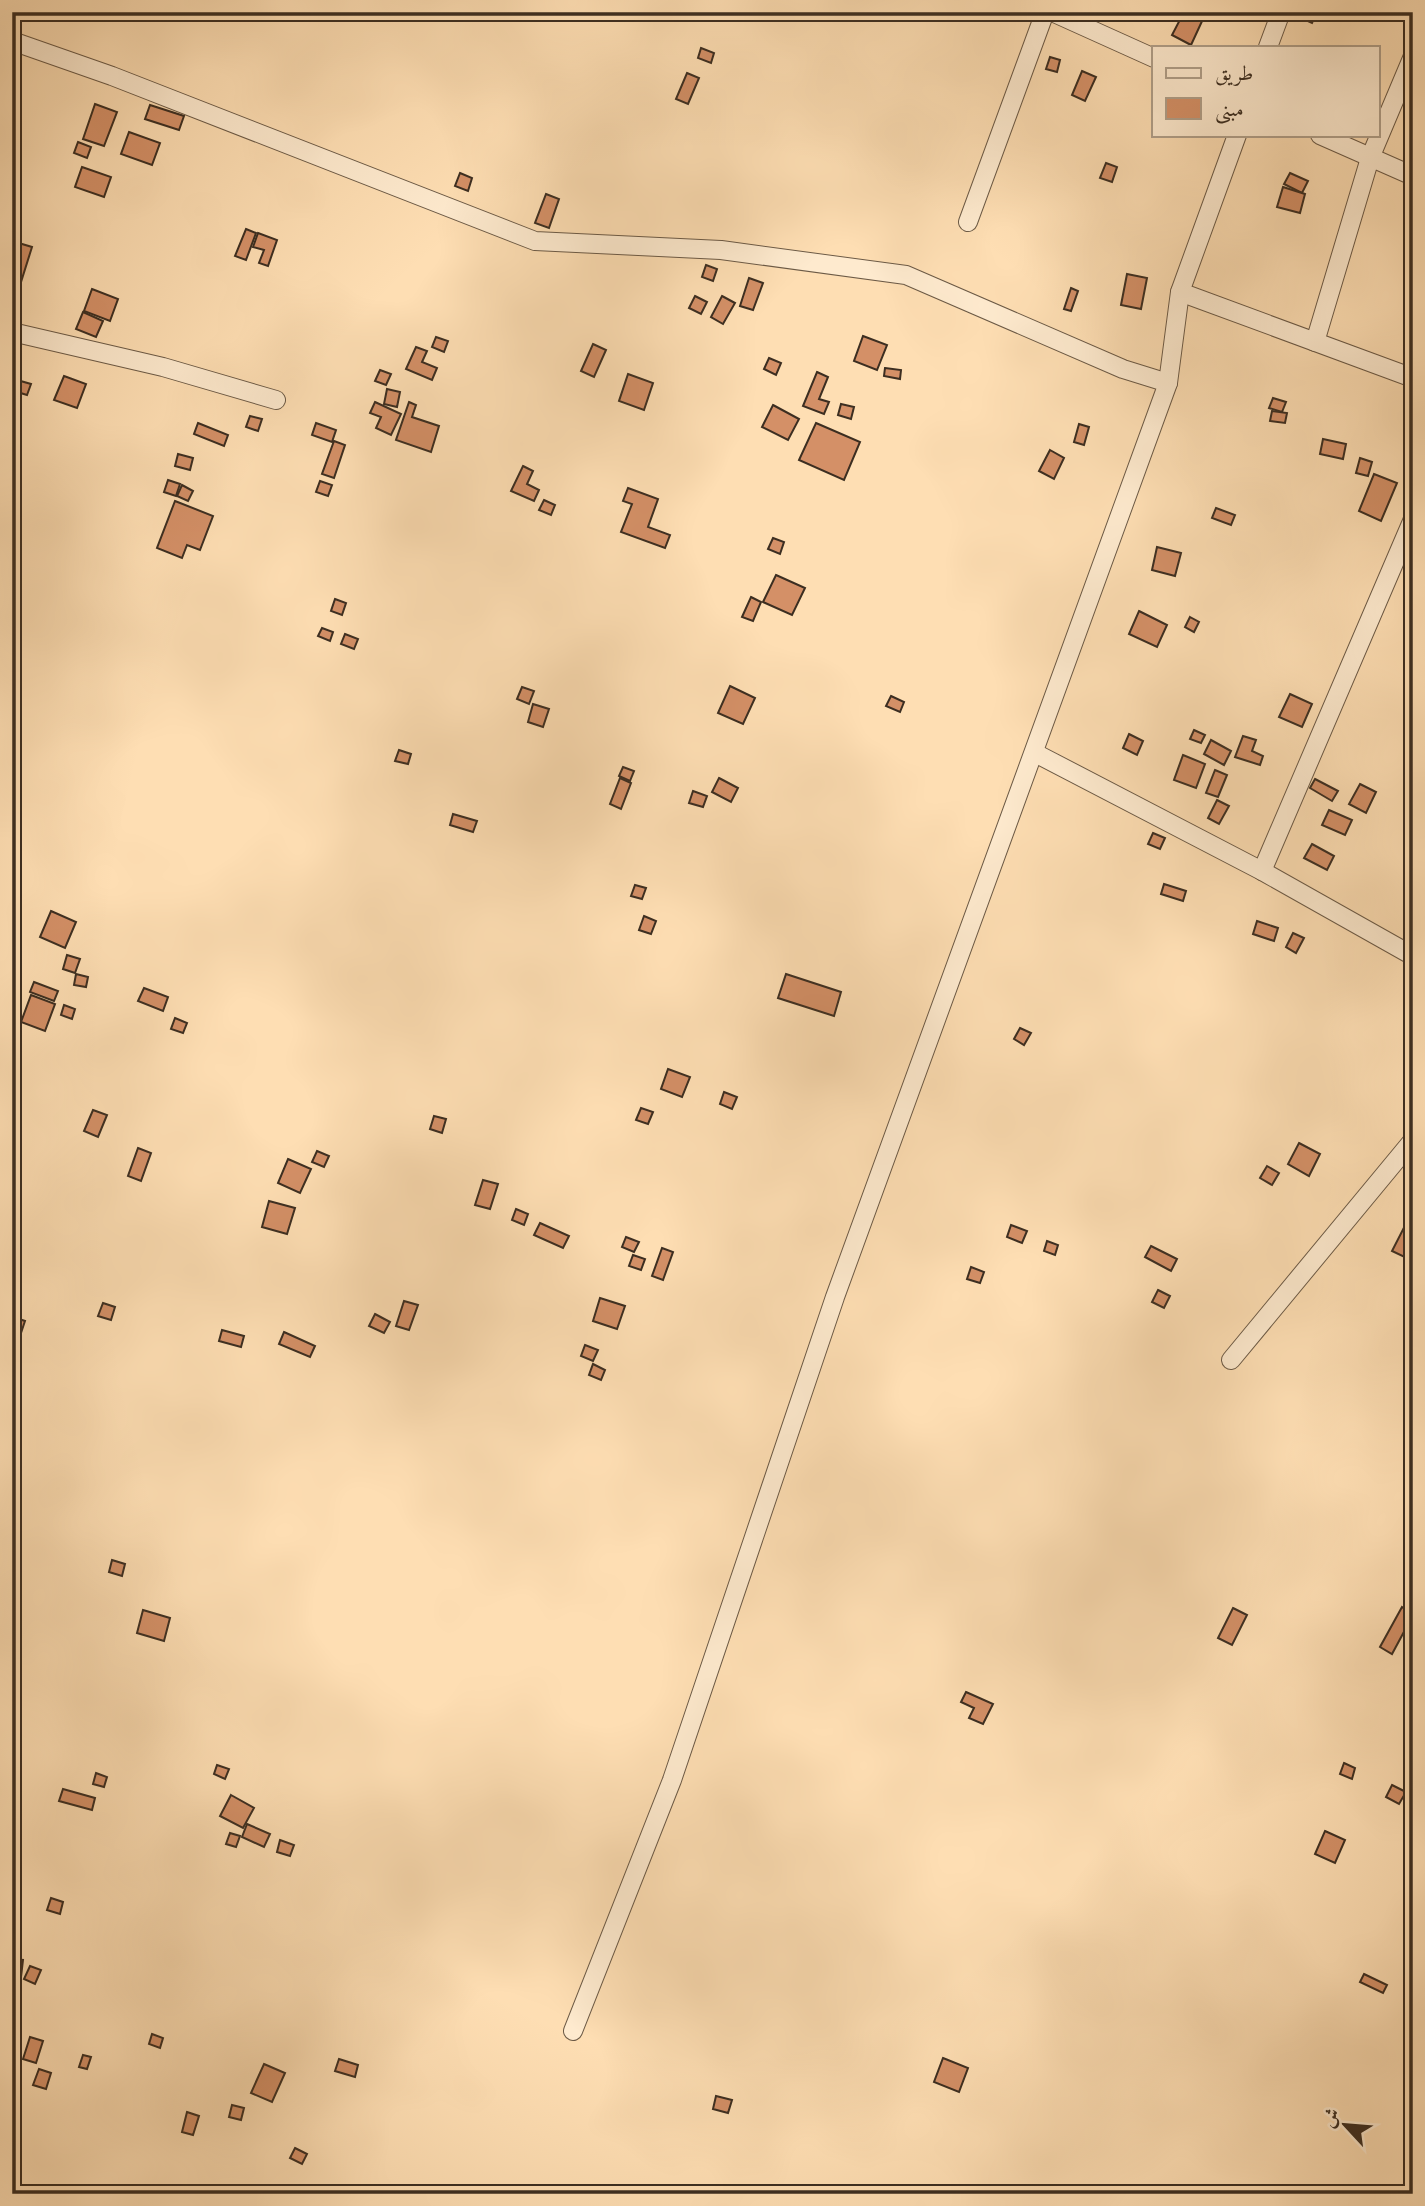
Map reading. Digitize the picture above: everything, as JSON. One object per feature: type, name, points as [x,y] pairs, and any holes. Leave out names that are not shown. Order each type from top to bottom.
[{"type":"street","points":[[968,222],[1045,12]]},
{"type":"street","points":[[1052,12],[1152,57]]},
{"type":"street","points":[[1268,46],[1281,12]]},
{"type":"street","points":[[12,41],[112,76],[535,242],[721,250],[906,275],[1123,369],[1168,383]]},
{"type":"street","points":[[1380,134],[1413,56]]},
{"type":"street","points":[[573,2031],[673,1780],[835,1297],[1168,383],[1180,292],[1237,136]]},
{"type":"street","points":[[1322,136],[1413,176]]},
{"type":"street","points":[[1315,342],[1370,158],[1379,136]]},
{"type":"street","points":[[1180,292],[1413,379]]},
{"type":"street","points":[[12,332],[163,367],[276,400]]},
{"type":"street","points":[[1262,871],[1413,519]]},
{"type":"street","points":[[1035,753],[1262,871],[1413,956]]},
{"type":"street","points":[[1231,1360],[1413,1140]]},
{"type":"building","points":[[1184,12],[1203,19],[1191,45],[1172,35]]},
{"type":"building","points":[[1303,12],[1317,12],[1312,23],[1301,18]]},
{"type":"building","points":[[701,48],[714,53],[711,63],[698,58]]},
{"type":"building","points":[[1050,57],[1060,60],[1057,72],[1046,69]]},
{"type":"building","points":[[1082,71],[1096,77],[1085,101],[1072,95]]},
{"type":"building","points":[[687,73],[699,78],[688,104],[676,99]]},
{"type":"building","points":[[95,104],[117,112],[104,146],[83,139]]},
{"type":"building","points":[[150,105],[184,116],[179,130],[145,119]]},
{"type":"building","points":[[129,132],[160,143],[152,165],[121,154]]},
{"type":"building","points":[[78,142],[91,147],[87,158],[74,153]]},
{"type":"building","points":[[1106,163],[1117,167],[1112,182],[1100,178]]},
{"type":"building","points":[[82,167],[111,177],[104,197],[75,187]]},
{"type":"building","points":[[460,173],[472,178],[468,191],[455,186]]},
{"type":"building","points":[[1290,173],[1308,181],[1302,193],[1284,184]]},
{"type":"building","points":[[1283,187],[1305,194],[1300,213],[1277,207]]},
{"type":"building","points":[[546,194],[559,199],[549,228],[535,223]]},
{"type":"building","points":[[246,229],[256,233],[246,260],[235,256]]},
{"type":"building","points":[[258,233],[277,240],[268,266],[259,263],[264,250],[253,247]]},
{"type":"building","points":[[12,241],[32,247],[21,282],[12,280]]},
{"type":"building","points":[[706,265],[717,269],[713,281],[702,277]]},
{"type":"building","points":[[1127,274],[1147,278],[1141,309],[1121,305]]},
{"type":"building","points":[[749,278],[763,283],[753,310],[740,306]]},
{"type":"building","points":[[1071,288],[1078,291],[1071,311],[1064,309]]},
{"type":"building","points":[[92,289],[118,299],[110,321],[84,311]]},
{"type":"building","points":[[695,296],[707,302],[701,314],[689,308]]},
{"type":"building","points":[[722,296],[735,303],[723,324],[711,317]]},
{"type":"building","points":[[83,312],[103,321],[96,337],[76,329]]},
{"type":"building","points":[[863,336],[887,345],[877,370],[854,361]]},
{"type":"building","points":[[436,337],[448,341],[444,352],[432,347]]},
{"type":"building","points":[[593,344],[606,350],[594,377],[581,371]]},
{"type":"building","points":[[416,347],[427,351],[422,362],[437,368],[432,380],[406,369]]},
{"type":"building","points":[[769,358],[781,363],[776,375],[764,369]]},
{"type":"building","points":[[885,368],[901,370],[900,379],[884,376]]},
{"type":"building","points":[[380,370],[391,374],[386,385],[375,381]]},
{"type":"building","points":[[817,372],[828,377],[819,399],[829,402],[824,414],[803,406]]},
{"type":"building","points":[[628,374],[653,383],[644,410],[619,401]]},
{"type":"building","points":[[64,376],[86,384],[77,408],[54,400]]},
{"type":"building","points":[[17,380],[31,384],[27,395],[14,391]]},
{"type":"building","points":[[387,389],[400,392],[397,407],[384,404]]},
{"type":"building","points":[[1273,398],[1286,402],[1282,412],[1269,408]]},
{"type":"building","points":[[375,402],[401,414],[391,435],[376,428],[381,417],[370,413]]},
{"type":"building","points":[[409,402],[416,405],[412,417],[439,426],[431,452],[396,440]]},
{"type":"building","points":[[841,404],[854,407],[851,419],[838,415]]},
{"type":"building","points":[[773,405],[799,419],[788,440],[762,427]]},
{"type":"building","points":[[1272,411],[1287,413],[1285,423],[1270,421]]},
{"type":"building","points":[[250,416],[262,419],[258,431],[246,427]]},
{"type":"building","points":[[198,423],[228,435],[224,446],[194,434]]},
{"type":"building","points":[[316,423],[336,430],[332,442],[312,435]]},
{"type":"building","points":[[816,423],[860,442],[844,480],[799,460]]},
{"type":"building","points":[[1079,424],[1089,427],[1084,445],[1074,442]]},
{"type":"building","points":[[1323,439],[1346,444],[1343,459],[1320,454]]},
{"type":"building","points":[[334,441],[345,445],[334,478],[322,474]]},
{"type":"building","points":[[1050,450],[1064,458],[1054,479],[1039,471]]},
{"type":"building","points":[[178,454],[193,458],[190,470],[175,466]]},
{"type":"building","points":[[1360,458],[1372,462],[1368,476],[1356,473]]},
{"type":"building","points":[[523,466],[533,471],[527,484],[539,490],[534,501],[511,491]]},
{"type":"building","points":[[1374,474],[1397,483],[1381,521],[1359,511]]},
{"type":"building","points":[[168,480],[180,484],[176,496],[164,492]]},
{"type":"building","points":[[320,481],[332,485],[328,496],[316,492]]},
{"type":"building","points":[[182,485],[193,491],[188,501],[177,496]]},
{"type":"building","points":[[628,488],[658,499],[648,527],[670,535],[665,548],[621,532],[632,504],[623,501]]},
{"type":"building","points":[[544,500],[555,505],[551,515],[539,510]]},
{"type":"building","points":[[175,501],[213,516],[200,550],[187,545],[182,558],[157,548]]},
{"type":"building","points":[[1216,508],[1235,515],[1231,525],[1212,518]]},
{"type":"building","points":[[773,538],[784,542],[780,554],[768,549]]},
{"type":"building","points":[[1157,547],[1181,553],[1175,576],[1152,570]]},
{"type":"building","points":[[776,575],[805,588],[792,615],[763,602]]},
{"type":"building","points":[[751,597],[761,602],[753,621],[742,617]]},
{"type":"building","points":[[335,599],[346,603],[342,615],[331,611]]},
{"type":"building","points":[[1139,611],[1167,625],[1157,647],[1129,634]]},
{"type":"building","points":[[1190,617],[1199,622],[1194,632],[1185,627]]},
{"type":"building","points":[[322,628],[333,632],[330,641],[318,636]]},
{"type":"building","points":[[345,634],[358,639],[354,649],[341,644]]},
{"type":"building","points":[[730,686],[755,698],[743,724],[718,713]]},
{"type":"building","points":[[522,687],[534,691],[529,704],[517,699]]},
{"type":"building","points":[[1290,694],[1312,704],[1302,727],[1279,717]]},
{"type":"building","points":[[891,696],[904,702],[900,712],[886,706]]},
{"type":"building","points":[[533,704],[549,709],[543,727],[528,722]]},
{"type":"building","points":[[1194,730],[1205,735],[1201,743],[1190,739]]},
{"type":"building","points":[[1129,734],[1143,741],[1137,755],[1123,748]]},
{"type":"building","points":[[1243,736],[1256,740],[1252,751],[1263,756],[1260,765],[1235,757]]},
{"type":"building","points":[[1211,740],[1231,751],[1224,765],[1204,754]]},
{"type":"building","points":[[399,750],[411,754],[408,764],[395,761]]},
{"type":"building","points":[[1183,755],[1205,764],[1196,788],[1174,780]]},
{"type":"building","points":[[623,767],[634,771],[630,781],[619,776]]},
{"type":"building","points":[[1215,770],[1227,775],[1218,797],[1206,793]]},
{"type":"building","points":[[620,778],[631,783],[621,809],[610,804]]},
{"type":"building","points":[[719,778],[738,788],[731,802],[712,792]]},
{"type":"building","points":[[1315,779],[1338,791],[1332,801],[1310,788]]},
{"type":"building","points":[[1360,784],[1376,792],[1366,813],[1349,804]]},
{"type":"building","points":[[693,791],[707,796],[703,807],[689,803]]},
{"type":"building","points":[[1217,800],[1229,806],[1219,824],[1208,818]]},
{"type":"building","points":[[1329,810],[1352,820],[1345,835],[1322,825]]},
{"type":"building","points":[[453,814],[477,821],[473,832],[450,825]]},
{"type":"building","points":[[1153,833],[1165,838],[1160,849],[1148,844]]},
{"type":"building","points":[[1312,844],[1334,856],[1327,870],[1304,858]]},
{"type":"building","points":[[1164,884],[1186,891],[1183,901],[1161,894]]},
{"type":"building","points":[[635,885],[646,888],[642,899],[631,896]]},
{"type":"building","points":[[51,911],[76,922],[65,948],[40,937]]},
{"type":"building","points":[[644,916],[656,921],[651,934],[639,930]]},
{"type":"building","points":[[1257,921],[1278,928],[1274,941],[1253,934]]},
{"type":"building","points":[[1293,933],[1304,938],[1296,953],[1286,947]]},
{"type":"building","points":[[67,955],[80,959],[75,973],[63,969]]},
{"type":"building","points":[[76,974],[88,977],[86,987],[74,985]]},
{"type":"building","points":[[786,974],[841,992],[834,1016],[778,998]]},
{"type":"building","points":[[34,982],[58,991],[54,1001],[30,992]]},
{"type":"building","points":[[144,988],[168,997],[163,1011],[138,1001]]},
{"type":"building","points":[[31,995],[55,1004],[45,1031],[21,1022]]},
{"type":"building","points":[[64,1005],[75,1009],[72,1019],[61,1015]]},
{"type":"building","points":[[175,1018],[187,1023],[183,1033],[171,1029]]},
{"type":"building","points":[[1020,1028],[1031,1033],[1024,1045],[1014,1039]]},
{"type":"building","points":[[668,1069],[690,1077],[682,1097],[661,1089]]},
{"type":"building","points":[[724,1092],[737,1097],[732,1109],[720,1104]]},
{"type":"building","points":[[641,1108],[653,1112],[648,1124],[636,1120]]},
{"type":"building","points":[[93,1110],[107,1115],[98,1137],[84,1131]]},
{"type":"building","points":[[434,1116],[446,1119],[442,1133],[430,1129]]},
{"type":"building","points":[[1299,1143],[1320,1154],[1309,1176],[1288,1164]]},
{"type":"building","points":[[138,1148],[151,1153],[141,1181],[128,1176]]},
{"type":"building","points":[[317,1151],[329,1156],[324,1167],[312,1162]]},
{"type":"building","points":[[288,1159],[311,1169],[300,1193],[278,1183]]},
{"type":"building","points":[[1267,1166],[1279,1173],[1272,1185],[1260,1178]]},
{"type":"building","points":[[483,1180],[498,1184],[490,1209],[475,1205]]},
{"type":"building","points":[[269,1201],[295,1208],[287,1234],[262,1227]]},
{"type":"building","points":[[516,1209],[528,1214],[524,1225],[512,1220]]},
{"type":"building","points":[[1413,1210],[1413,1261],[1392,1251]]},
{"type":"building","points":[[540,1223],[569,1236],[563,1248],[534,1235]]},
{"type":"building","points":[[1011,1225],[1027,1231],[1022,1243],[1007,1237]]},
{"type":"building","points":[[626,1237],[639,1242],[634,1252],[622,1247]]},
{"type":"building","points":[[1047,1241],[1058,1245],[1055,1255],[1044,1251]]},
{"type":"building","points":[[1151,1246],[1177,1259],[1171,1271],[1145,1257]]},
{"type":"building","points":[[662,1248],[673,1252],[663,1280],[652,1276]]},
{"type":"building","points":[[633,1255],[645,1259],[641,1270],[629,1266]]},
{"type":"building","points":[[971,1267],[984,1272],[980,1283],[967,1279]]},
{"type":"building","points":[[1158,1290],[1170,1296],[1164,1308],[1152,1302]]},
{"type":"building","points":[[600,1298],[625,1306],[617,1329],[593,1321]]},
{"type":"building","points":[[404,1301],[418,1305],[409,1330],[396,1326]]},
{"type":"building","points":[[103,1303],[115,1307],[111,1320],[98,1316]]},
{"type":"building","points":[[375,1314],[390,1322],[384,1333],[369,1326]]},
{"type":"building","points":[[13,1317],[25,1321],[21,1333],[12,1330]]},
{"type":"building","points":[[222,1330],[244,1336],[241,1347],[219,1341]]},
{"type":"building","points":[[284,1332],[315,1346],[310,1357],[279,1344]]},
{"type":"building","points":[[585,1345],[598,1350],[593,1361],[581,1356]]},
{"type":"building","points":[[593,1364],[605,1370],[601,1380],[589,1375]]},
{"type":"building","points":[[112,1560],[125,1564],[122,1576],[109,1572]]},
{"type":"building","points":[[1402,1607],[1413,1615],[1392,1654],[1380,1647]]},
{"type":"building","points":[[1233,1608],[1247,1615],[1232,1645],[1218,1638]]},
{"type":"building","points":[[143,1610],[170,1618],[164,1641],[137,1633]]},
{"type":"building","points":[[966,1692],[993,1704],[983,1724],[969,1718],[974,1708],[961,1702]]},
{"type":"building","points":[[1344,1763],[1355,1768],[1352,1779],[1340,1774]]},
{"type":"building","points":[[217,1765],[229,1769],[225,1779],[214,1774]]},
{"type":"building","points":[[96,1773],[107,1777],[104,1787],[93,1784]]},
{"type":"building","points":[[1392,1785],[1406,1792],[1399,1804],[1386,1797]]},
{"type":"building","points":[[63,1789],[95,1798],[92,1810],[59,1801]]},
{"type":"building","points":[[231,1795],[254,1808],[243,1828],[220,1816]]},
{"type":"building","points":[[247,1824],[270,1834],[264,1847],[242,1837]]},
{"type":"building","points":[[1325,1831],[1345,1840],[1335,1863],[1315,1854]]},
{"type":"building","points":[[230,1833],[240,1836],[236,1847],[226,1844]]},
{"type":"building","points":[[280,1840],[294,1845],[290,1856],[277,1852]]},
{"type":"building","points":[[51,1898],[63,1902],[60,1914],[47,1910]]},
{"type":"building","points":[[12,1959],[23,1960],[21,1977],[12,1976]]},
{"type":"building","points":[[30,1966],[41,1970],[35,1984],[24,1979]]},
{"type":"building","points":[[1364,1974],[1387,1985],[1383,1993],[1360,1982]]},
{"type":"building","points":[[152,2034],[163,2038],[160,2048],[149,2044]]},
{"type":"building","points":[[30,2037],[43,2041],[36,2063],[23,2059]]},
{"type":"building","points":[[83,2055],[91,2057],[87,2069],[79,2067]]},
{"type":"building","points":[[943,2058],[968,2068],[959,2092],[934,2082]]},
{"type":"building","points":[[339,2059],[358,2065],[355,2077],[335,2071]]},
{"type":"building","points":[[12,2064],[19,2066],[12,2090]]},
{"type":"building","points":[[264,2064],[285,2073],[272,2102],[251,2093]]},
{"type":"building","points":[[39,2069],[51,2073],[46,2089],[33,2085]]},
{"type":"building","points":[[716,2096],[732,2100],[728,2113],[713,2109]]},
{"type":"building","points":[[232,2105],[244,2108],[241,2120],[229,2117]]},
{"type":"building","points":[[187,2112],[199,2116],[193,2135],[182,2132]]},
{"type":"building","points":[[295,2148],[307,2154],[302,2164],[290,2158]]}]
